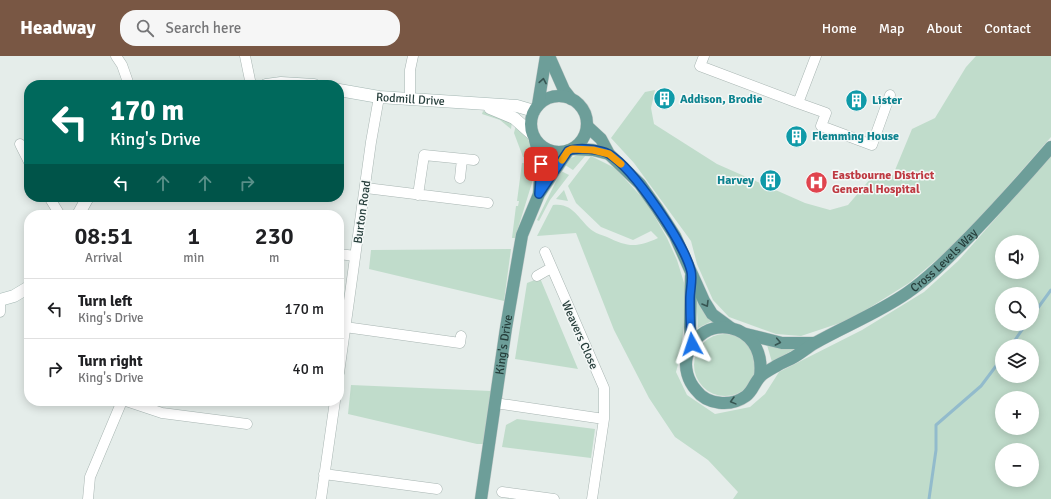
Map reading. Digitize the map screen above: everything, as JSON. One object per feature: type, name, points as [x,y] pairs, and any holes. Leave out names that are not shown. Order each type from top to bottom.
[{"type":"main road","points":[[548,56],[564,90],[570,99],[582,109],[586,116],[587,126],[585,135],[579,144],[570,150]]},
{"type":"main road","points":[[548,56],[536,108],[530,125],[534,137],[546,150],[553,152],[593,150],[609,154]]},
{"type":"main road","points":[[536,108],[550,97],[560,96],[570,99]]},
{"type":"main road","name":"Cross Levels Way","points":[[587,126],[600,139],[609,154],[640,184],[657,208],[674,236],[704,301],[712,314],[731,328],[743,333],[782,343],[814,343]]},
{"type":"main road","name":"King's Drive","points":[[534,137],[541,164],[539,194]]},
{"type":"main road","name":"Cross Levels Way","points":[[760,376],[814,343],[868,317],[907,293],[940,267],[1009,195],[1051,147]]},
{"type":"main road","name":"King's Drive","points":[[481,499],[522,235],[539,194],[570,150]]},
{"type":"main road","name":"Cross Levels Way","points":[[691,272],[690,327],[692,344]]},
{"type":"main road","name":"Cross Levels Way","points":[[731,328],[709,330],[699,336],[692,344],[687,356],[686,369],[690,382],[697,392],[708,400],[720,403],[733,402],[745,397],[754,388],[760,376],[762,364],[759,351],[752,341],[743,333]]},
{"type":"street","points":[[116,56],[122,65],[127,80]]},
{"type":"street","points":[[245,56],[250,80]]},
{"type":"street","points":[[410,99],[410,70],[413,56]]},
{"type":"street","points":[[704,56],[700,66],[826,113],[821,126],[872,145],[890,95]]},
{"type":"street","points":[[798,102],[816,56]]},
{"type":"street","name":"Rodmill Drive","points":[[344,91],[379,97],[536,108]]},
{"type":"street","name":"Burton Road","points":[[344,335],[379,97]]},
{"type":"street","name":"Rodmill Drive","points":[[482,104],[514,118],[534,137]]},
{"type":"street","points":[[20,144],[24,152]]},
{"type":"street","points":[[418,195],[421,154],[474,160]]},
{"type":"street","points":[[460,178],[462,159]]},
{"type":"street","points":[[366,188],[488,203]]},
{"type":"street","name":"Weavers Close","points":[[545,252],[604,388],[604,419],[592,499]]},
{"type":"street","points":[[344,255],[356,256]]},
{"type":"street","points":[[537,276],[551,268]]},
{"type":"street","points":[[0,312],[0,300],[14,296],[24,290]]},
{"type":"street","points":[[345,327],[460,343],[461,336]]},
{"type":"street","points":[[495,403],[604,419]]},
{"type":"street","points":[[88,499],[90,477],[120,406]]},
{"type":"street","points":[[141,406],[162,413],[247,424]]},
{"type":"street","points":[[321,499],[334,406]]},
{"type":"street","points":[[324,474],[437,489]]},
{"type":"street","points":[[502,492],[554,499]]},
{"type":"green space","points":[[976,56],[1051,56],[1051,137],[995,201],[947,251],[909,283],[861,313],[843,322],[801,336],[776,334],[729,317],[713,300],[697,264],[691,241],[634,163],[611,138],[645,92],[655,90],[651,108],[654,124],[717,164],[805,203],[830,210],[848,205],[871,178],[893,175],[912,129],[935,118],[966,67]]},
{"type":"green space","points":[[483,111],[512,122],[511,129],[500,120],[482,114]]},
{"type":"green space","points":[[516,125],[528,139],[535,159],[523,157],[514,133]]},
{"type":"green space","points":[[580,154],[586,155],[573,170],[565,165],[571,158]]},
{"type":"green space","points":[[591,156],[615,168],[647,203],[667,238],[677,260],[685,286],[685,316],[680,357],[676,372],[687,395],[715,414],[750,407],[765,394],[779,372],[862,330],[924,292],[958,261],[1051,156],[1051,499],[733,499],[738,492],[708,460],[675,437],[649,398],[614,330],[576,233],[537,236],[553,205],[560,205],[571,209],[588,227],[595,232],[620,243],[638,245],[658,238],[651,231],[633,240],[601,227],[576,203],[568,186]]},
{"type":"green space","points":[[522,163],[535,164],[535,173],[515,238],[512,238],[516,206],[518,206],[519,201],[517,201]]},
{"type":"green space","points":[[561,171],[569,175],[550,200],[539,221],[537,220]]},
{"type":"green space","points":[[564,190],[568,201],[556,199]]},
{"type":"green space","points":[[511,249],[504,301],[369,269],[371,250]]},
{"type":"green space","points":[[540,278],[578,369],[515,359],[527,283]]},
{"type":"green space","points":[[696,295],[714,320],[698,328]]},
{"type":"green space","points":[[725,334],[737,336],[747,343],[754,353],[756,365],[754,377],[747,387],[737,394],[725,396],[713,394],[703,387],[696,377],[694,365],[696,353],[703,343],[713,336]]},
{"type":"green space","points":[[767,345],[800,346],[772,362]]},
{"type":"green space","points":[[351,385],[491,391],[483,444],[477,444],[348,414]]},
{"type":"green space","points":[[517,419],[595,429],[591,458],[502,447],[506,425]]},
{"type":"waterway","points":[[1039,306],[1051,290]]},
{"type":"waterway","points":[[1016,339],[1021,331]]},
{"type":"waterway","points":[[929,499],[936,450],[936,425],[981,386],[995,367]]},
{"type":"slow traffic","points":[[562,160],[568,151],[572,149],[593,150],[609,154],[621,164]]},
{"type":"place","name":"Addison, Brodie","points":[[664,99]]},
{"type":"place","name":"Lister","points":[[857,100]]},
{"type":"place","name":"Flemming House","points":[[796,136]]},
{"type":"place","name":"Harvey","points":[[770,180]]},
{"type":"place","name":"Eastbourne District General Hospital","points":[[816,182]]},
{"type":"route","points":[[541,164],[539,194],[568,151],[572,149],[593,150],[609,154],[640,184],[674,236],[691,272],[690,327],[692,344]]}]
